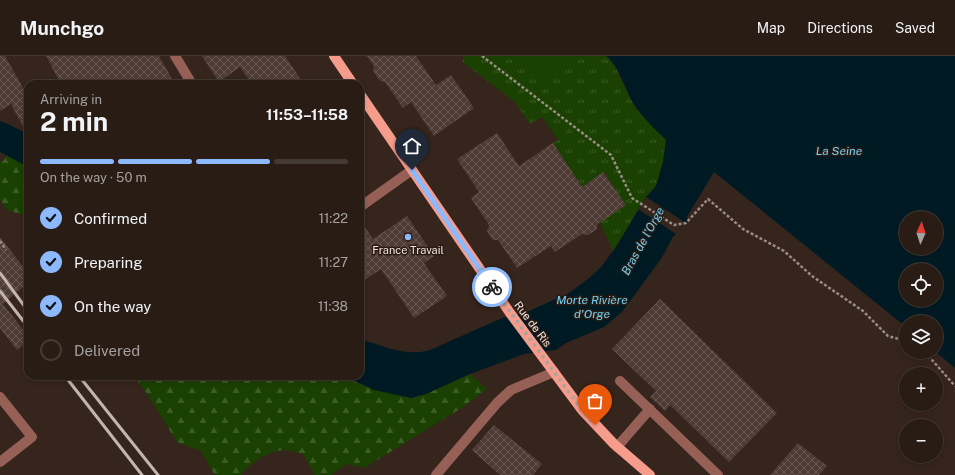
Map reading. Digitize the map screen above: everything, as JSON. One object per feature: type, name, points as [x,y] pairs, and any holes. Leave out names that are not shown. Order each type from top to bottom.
[{"type":"main road","points":[[335,57],[350,80]]},
{"type":"main road","name":"Rue de Ris","points":[[364,100],[510,313],[582,410],[617,447],[650,475]]},
{"type":"lane","points":[[175,56],[190,80]]},
{"type":"lane","points":[[364,204],[412,170]]},
{"type":"lane","points":[[436,475],[497,403],[511,390],[554,372]]},
{"type":"lane","points":[[620,381],[718,475]]},
{"type":"lane","points":[[0,397],[32,437],[0,462]]},
{"type":"lane","points":[[617,447],[650,409]]},
{"type":"path","points":[[482,56],[611,155],[632,198],[674,225],[686,223],[708,199],[743,229],[784,251],[812,276],[863,311],[888,336],[899,339]]},
{"type":"path","points":[[0,241],[6,250]]},
{"type":"path","points":[[931,359],[955,386]]},
{"type":"green space","points":[[463,56],[606,56],[614,64],[637,110],[666,140],[663,162],[656,186],[646,197],[613,251],[600,222],[625,205],[604,172],[582,187],[553,143],[558,140],[542,117],[530,124],[515,102],[463,62]]},
{"type":"green space","points":[[513,56],[565,56],[544,81]]},
{"type":"green space","points":[[8,155],[24,165],[24,215],[7,210],[0,200],[0,162],[3,161]]},
{"type":"green space","points":[[470,374],[487,389],[460,409],[364,468],[347,464],[331,475],[314,475],[303,454],[284,450],[260,458],[249,466],[241,475],[216,475],[201,451],[177,442],[137,380],[350,380],[411,398],[426,394]]},
{"type":"water","name":"La Seine","points":[[606,56],[955,56],[955,368],[943,358],[943,315],[899,315],[899,321],[714,172],[687,217],[688,221],[673,237],[661,259],[622,312],[604,327],[566,343],[556,350],[524,354],[470,374],[426,394],[411,398],[374,390],[353,380],[364,380],[364,340],[395,350],[421,352],[430,350],[500,319],[529,311],[569,293],[601,267],[616,247],[646,197],[656,186],[663,162],[666,140],[638,110],[620,75]]},
{"type":"water","points":[[0,121],[24,132],[24,165],[0,152]]},
{"type":"pier","points":[[646,197],[686,223],[676,234],[638,209]]},
{"type":"building","points":[[0,56],[5,56],[24,90],[24,128],[11,104],[0,111]]},
{"type":"building","points":[[46,56],[159,56],[173,80],[59,80]]},
{"type":"building","points":[[202,56],[285,56],[301,80],[249,80],[240,67],[222,80],[218,80]]},
{"type":"building","points":[[367,56],[416,56],[436,85],[451,75],[474,108],[434,136],[411,102],[403,108],[385,82],[380,81],[373,71],[374,66]]},
{"type":"building","points":[[497,133],[519,166],[553,143],[582,187],[603,172],[626,205],[598,224],[596,230],[588,235],[582,234],[555,252],[551,246],[517,268],[498,240],[493,240],[487,231],[489,225],[471,198],[479,192],[457,159]]},
{"type":"building","points":[[407,216],[434,256],[424,263],[447,296],[414,318],[381,269],[364,280],[364,226],[373,239]]},
{"type":"building","points":[[0,237],[24,268],[24,286],[3,304],[24,331],[24,344],[17,350],[0,328]]},
{"type":"building","points":[[660,299],[777,413],[729,462],[670,405],[665,411],[650,397],[656,391],[612,349]]},
{"type":"building","points":[[494,425],[542,464],[533,475],[500,475],[472,450]]},
{"type":"building","points":[[798,443],[827,466],[819,475],[770,475]]},
{"type":"railway","points":[[0,273],[24,306]]},
{"type":"railway","points":[[0,291],[24,322]]},
{"type":"railway","points":[[68,380],[142,475]]},
{"type":"railway","points":[[82,380],[158,475]]},
{"type":"way so far","points":[[492,287],[582,410],[595,425]]},
{"type":"place","name":"France Travail","points":[[408,237]]},
{"type":"route","points":[[412,170],[492,287]]},
{"type":"water label","name":"Bras de l'Orge","points":[[643,241]]},
{"type":"water label","name":"Morte Rivière d'Orge","points":[[592,307]]}]
